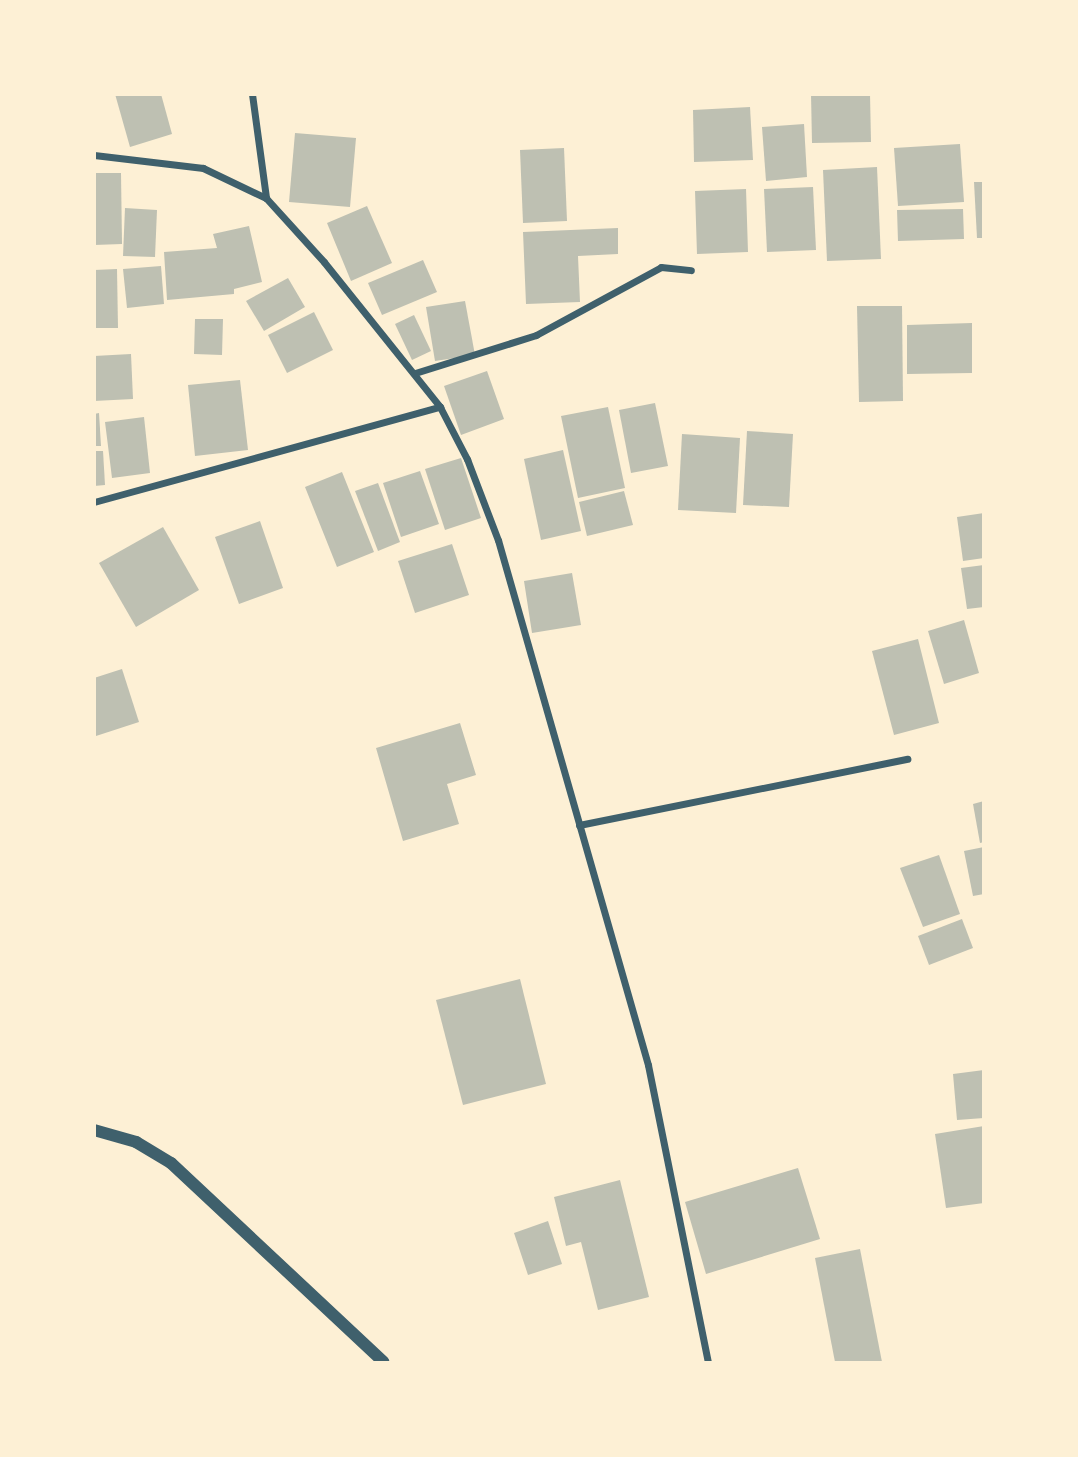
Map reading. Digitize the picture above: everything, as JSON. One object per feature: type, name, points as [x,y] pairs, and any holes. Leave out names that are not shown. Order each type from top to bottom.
[{"type":"street","points":[[252,94],[266,198]]},
{"type":"street","points":[[94,155],[203,167],[266,198],[415,373],[440,407],[467,459],[498,540],[648,1065],[708,1363]]},
{"type":"street","points":[[415,373],[536,335],[661,267],[691,270]]},
{"type":"street","points":[[94,502],[440,407]]},
{"type":"street","points":[[579,825],[907,759]]},
{"type":"street","points":[[94,1130],[136,1142],[171,1163],[384,1363]]},
{"type":"building","points":[[115,94],[161,94],[172,134],[130,147]]},
{"type":"building","points":[[811,94],[870,94],[871,142],[812,143]]},
{"type":"building","points":[[750,107],[753,160],[694,162],[693,110]]},
{"type":"building","points":[[804,124],[807,177],[766,181],[762,127]]},
{"type":"building","points":[[295,133],[356,138],[350,207],[289,202]]},
{"type":"building","points":[[960,144],[964,202],[898,206],[894,148]]},
{"type":"building","points":[[564,148],[567,221],[523,223],[520,150]]},
{"type":"building","points":[[877,167],[881,259],[827,261],[823,170]]},
{"type":"building","points":[[94,173],[121,173],[122,244],[94,245]]},
{"type":"building","points":[[974,182],[984,182],[984,238],[977,238]]},
{"type":"building","points":[[813,187],[816,250],[767,252],[764,189]]},
{"type":"building","points":[[746,189],[748,252],[697,254],[695,191]]},
{"type":"building","points":[[367,206],[392,263],[351,281],[327,223]]},
{"type":"building","points":[[125,208],[157,210],[155,257],[123,256]]},
{"type":"building","points":[[963,209],[964,239],[898,241],[897,210]]},
{"type":"building","points":[[249,226],[262,282],[234,289],[234,294],[167,300],[164,252],[217,248],[213,234]]},
{"type":"building","points":[[618,228],[618,254],[578,256],[580,302],[526,304],[523,232]]},
{"type":"building","points":[[423,260],[437,292],[382,315],[368,283]]},
{"type":"building","points":[[161,266],[164,304],[127,308],[123,269]]},
{"type":"building","points":[[117,269],[118,328],[94,328],[94,270]]},
{"type":"building","points":[[288,278],[305,307],[264,331],[246,301]]},
{"type":"building","points":[[465,301],[475,355],[435,361],[426,307]]},
{"type":"building","points":[[857,306],[902,306],[903,401],[859,402]]},
{"type":"building","points":[[314,312],[333,350],[287,373],[268,335]]},
{"type":"building","points":[[414,315],[431,351],[412,360],[395,324]]},
{"type":"building","points":[[195,319],[223,319],[222,355],[194,354]]},
{"type":"building","points":[[972,323],[972,373],[907,374],[907,325]]},
{"type":"building","points":[[131,354],[133,399],[94,401],[94,356]]},
{"type":"building","points":[[487,371],[504,419],[461,435],[444,386]]},
{"type":"building","points":[[240,380],[248,450],[195,456],[188,385]]},
{"type":"building","points":[[655,403],[668,466],[631,473],[619,410]]},
{"type":"building","points":[[608,407],[625,488],[578,498],[561,416]]},
{"type":"building","points":[[99,413],[101,446],[94,446],[94,414]]},
{"type":"building","points":[[144,417],[150,473],[112,478],[105,422]]},
{"type":"building","points":[[747,431],[793,434],[789,507],[743,505]]},
{"type":"building","points":[[682,434],[740,438],[736,513],[678,510]]},
{"type":"building","points":[[563,450],[581,531],[541,540],[524,459]]},
{"type":"building","points":[[94,451],[103,451],[105,485],[94,486]]},
{"type":"building","points":[[461,458],[481,518],[445,530],[425,469]]},
{"type":"building","points":[[420,471],[439,524],[401,537],[383,483]]},
{"type":"building","points":[[342,472],[374,552],[337,567],[305,487]]},
{"type":"building","points":[[378,483],[400,542],[378,551],[355,491]]},
{"type":"building","points":[[624,491],[633,525],[587,536],[579,502]]},
{"type":"building","points":[[984,513],[984,558],[963,561],[957,517]]},
{"type":"building","points":[[260,521],[283,588],[239,604],[215,537]]},
{"type":"building","points":[[163,527],[199,590],[136,627],[99,563]]},
{"type":"building","points":[[452,544],[469,595],[415,613],[398,561]]},
{"type":"building","points":[[984,565],[984,607],[967,609],[961,568]]},
{"type":"building","points":[[572,573],[581,625],[532,633],[524,581]]},
{"type":"building","points":[[964,620],[979,673],[944,684],[928,631]]},
{"type":"building","points":[[918,639],[939,723],[894,735],[872,651]]},
{"type":"building","points":[[122,669],[139,722],[96,736],[94,678]]},
{"type":"building","points":[[460,723],[476,775],[447,784],[459,824],[403,841],[376,748]]},
{"type":"building","points":[[984,801],[984,842],[980,843],[973,804]]},
{"type":"building","points":[[984,847],[984,894],[973,896],[964,851]]},
{"type":"building","points":[[939,855],[960,914],[923,927],[900,868]]},
{"type":"building","points":[[962,919],[973,948],[929,965],[918,936]]},
{"type":"building","points":[[520,979],[546,1084],[463,1105],[436,1000]]},
{"type":"building","points":[[984,1070],[984,1118],[957,1120],[953,1074]]},
{"type":"building","points":[[984,1126],[984,1203],[946,1208],[935,1134]]},
{"type":"building","points":[[798,1168],[820,1239],[706,1274],[685,1202]]},
{"type":"building","points":[[620,1180],[649,1297],[598,1310],[581,1242],[566,1246],[554,1197]]},
{"type":"building","points":[[548,1221],[562,1264],[528,1275],[514,1233]]},
{"type":"building","points":[[860,1249],[882,1362],[835,1362],[815,1258]]}]
